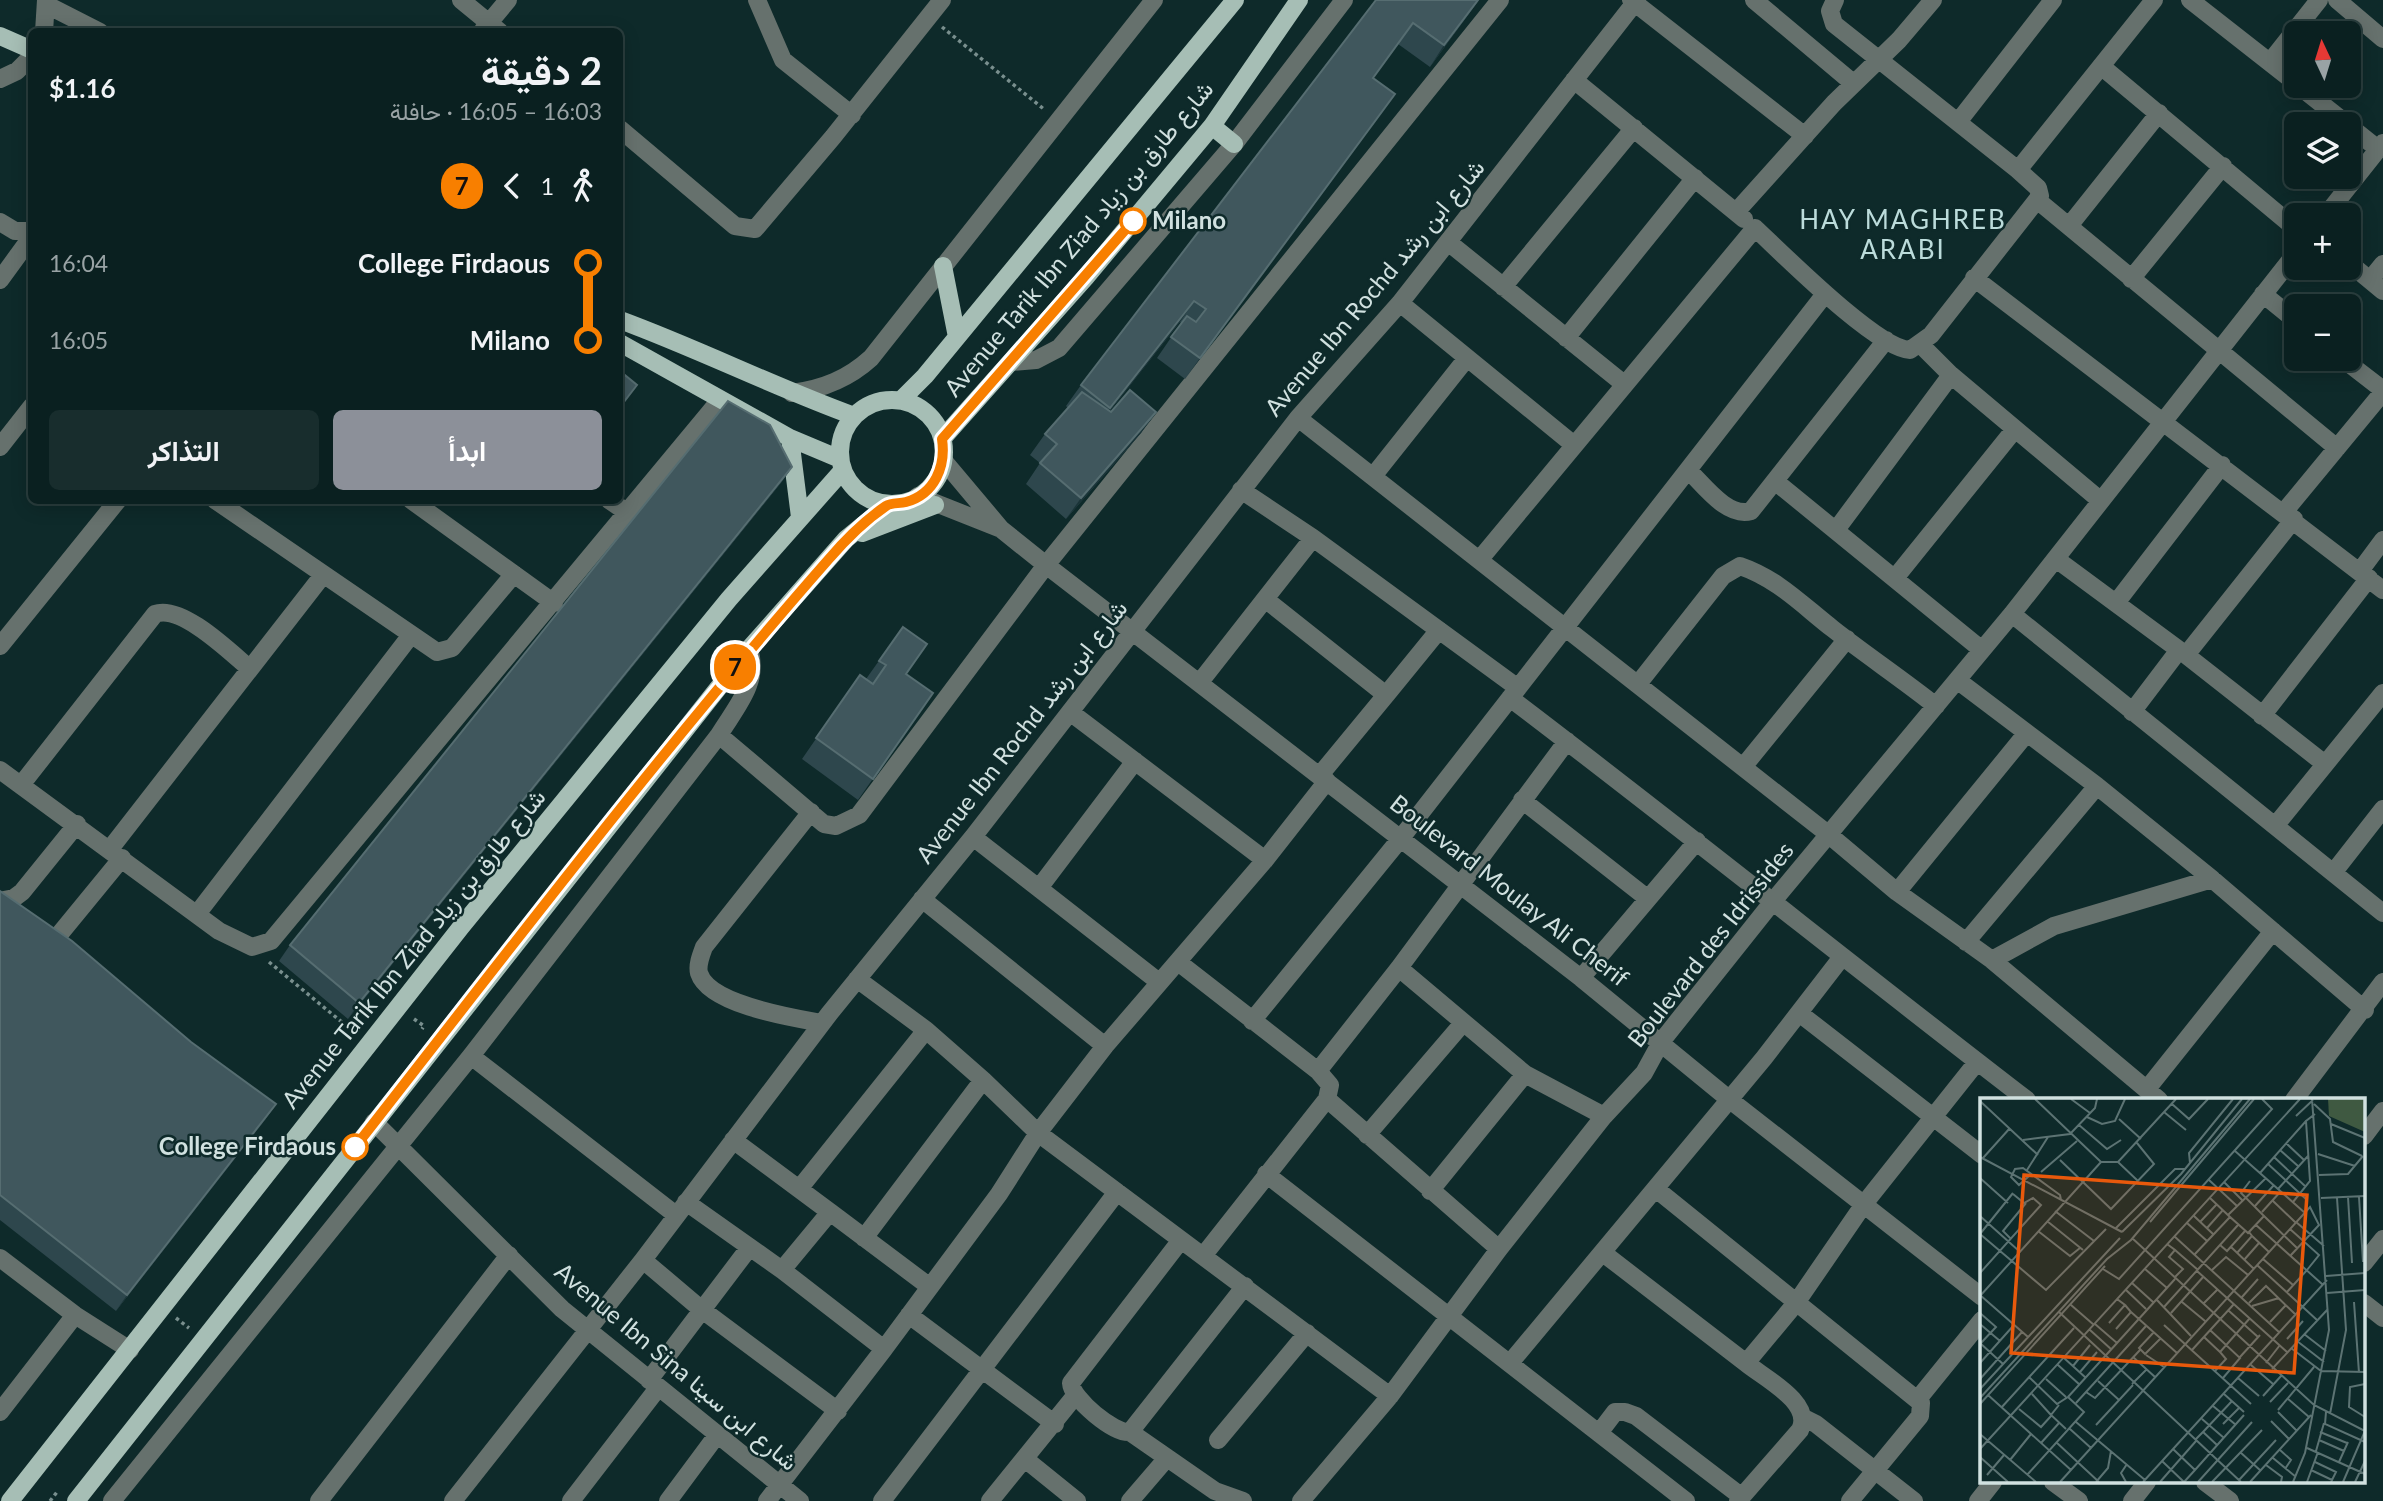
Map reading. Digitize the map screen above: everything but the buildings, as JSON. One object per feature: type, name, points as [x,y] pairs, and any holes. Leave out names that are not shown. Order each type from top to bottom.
[{"type":"main road","name":"Avenue Tarik Ibn Ziad شارع طارق بن زياد","points":[[1235,0],[957,337],[901,400],[917,406],[930,416],[942,439],[1212,126],[1299,0]]},
{"type":"main road","points":[[0,36],[28,48]]},
{"type":"main road","points":[[1212,126],[1234,144]]},
{"type":"main road","points":[[943,266],[957,337]]},
{"type":"main road","points":[[623,321],[713,356],[792,393],[854,416]]},
{"type":"main road","points":[[623,345],[720,400],[842,464]]},
{"type":"main road","points":[[901,400],[876,403],[854,416],[844,430],[839,446],[842,464],[858,492],[872,500],[889,504],[906,502],[918,496],[935,482],[943,460],[942,439]]},
{"type":"main road","points":[[790,438],[800,516]]},
{"type":"main road","name":"Avenue Tarik Ibn Ziad شارع طارق بن زياد","points":[[10,1501],[370,1043],[637,711],[842,464]]},
{"type":"main road","points":[[76,1501],[749,649],[846,539],[889,504]]},
{"type":"main road","points":[[846,539],[935,505]]},
{"type":"street","points":[[461,0],[490,28],[508,0]]},
{"type":"street","points":[[757,0],[783,60],[852,115]]},
{"type":"street","points":[[623,132],[735,226],[749,230],[763,223],[942,0]]},
{"type":"street","points":[[792,393],[831,385],[860,368],[1154,0]]},
{"type":"street","points":[[1011,362],[1035,360],[1059,348],[1234,144],[1344,0]]},
{"type":"street","points":[[719,735],[824,824],[836,826],[859,815],[1046,565],[1500,0]]},
{"type":"street","points":[[1754,0],[1853,83]]},
{"type":"street","points":[[1574,80],[1755,228],[1825,294],[1886,340],[1905,350],[1921,345],[2040,196],[2038,188],[2018,170],[1834,24],[1830,11],[1835,0]]},
{"type":"street","points":[[1736,212],[1853,83],[1933,0]]},
{"type":"street","points":[[1958,122],[2053,0]]},
{"type":"street","points":[[2018,170],[2154,0]]},
{"type":"street","points":[[2190,0],[2284,74]]},
{"type":"street","points":[[2270,62],[2319,0]]},
{"type":"street","points":[[2337,0],[2383,39]]},
{"type":"street","points":[[1634,1],[1805,136]]},
{"type":"street","name":"Avenue Ibn Rochd شارع ابن رشد","points":[[453,1501],[643,1260],[822,1023],[973,836],[1241,490],[1298,418],[1400,303],[1634,1]]},
{"type":"street","points":[[44,28],[46,3],[93,28]]},
{"type":"street","points":[[0,79],[17,71],[28,60]]},
{"type":"street","points":[[2101,66],[2284,219]]},
{"type":"street","points":[[2314,98],[2331,112]]},
{"type":"street","points":[[2069,226],[2159,113]]},
{"type":"street","points":[[1503,287],[1634,128]]},
{"type":"street","points":[[2336,203],[2381,146],[2361,133]]},
{"type":"street","points":[[2131,279],[2223,166]]},
{"type":"street","points":[[1566,338],[1695,178]]},
{"type":"street","points":[[2037,200],[2218,352],[2337,447]]},
{"type":"street","points":[[0,222],[15,231],[28,233]]},
{"type":"street","points":[[1480,559],[1755,228]]},
{"type":"street","points":[[0,280],[28,239]]},
{"type":"street","points":[[1447,242],[1624,384]]},
{"type":"street","points":[[2361,273],[2376,286],[2383,264]]},
{"type":"street","name":"Boulevard des Idrissides","points":[[1301,1501],[1390,1396],[1499,1248],[1604,1116],[1644,1073],[1661,1042],[1774,900],[2012,614],[2284,268]]},
{"type":"street","points":[[1974,278],[2371,580]]},
{"type":"street","points":[[1252,1021],[1401,838],[1825,294]]},
{"type":"street","points":[[2263,294],[2284,311]]},
{"type":"street","points":[[1400,303],[1574,445]]},
{"type":"street","points":[[1688,470],[1736,512],[1751,511],[1886,340]]},
{"type":"street","points":[[1921,345],[1951,375],[2101,502]]},
{"type":"street","points":[[1374,475],[1467,358]]},
{"type":"street","points":[[2132,712],[2183,653],[2289,515],[2337,447],[2383,391],[2358,371]]},
{"type":"street","points":[[1836,530],[1951,375]]},
{"type":"street","points":[[0,770],[236,941],[252,947],[271,942],[720,400]]},
{"type":"street","points":[[0,447],[28,411]]},
{"type":"street","points":[[1298,418],[1828,834],[1897,892],[1992,960],[2153,1095],[2273,931]]},
{"type":"street","points":[[1895,578],[2015,429]]},
{"type":"street","name":"Boulevard Moulay Ali Cherif","points":[[943,460],[1002,529],[1046,565],[1581,978],[1730,1100],[1980,1295]]},
{"type":"street","points":[[2116,603],[2222,465]]},
{"type":"street","points":[[1776,482],[1982,650]]},
{"type":"street","points":[[1241,490],[1313,537],[1439,630],[1567,741],[2024,1098]]},
{"type":"street","name":"Boulevard Moulay Ali Cherif","points":[[918,496],[935,505],[1002,529]]},
{"type":"street","points":[[2,641],[115,504]]},
{"type":"street","points":[[221,504],[437,652],[452,649],[514,574]]},
{"type":"street","points":[[417,504],[554,603]]},
{"type":"street","points":[[615,504],[628,513]]},
{"type":"street","points":[[1200,682],[1313,537]]},
{"type":"street","points":[[2262,716],[2371,580],[2383,540]]},
{"type":"street","points":[[2056,559],[2183,653],[2325,764]]},
{"type":"street","points":[[1638,684],[1717,583],[1732,569],[1740,566],[1780,585],[1936,706]]},
{"type":"street","points":[[50,947],[249,668],[323,575]]},
{"type":"street","points":[[1265,599],[1386,695]]},
{"type":"street","points":[[21,785],[155,614],[173,613],[211,636],[249,668]]},
{"type":"street","points":[[2012,614],[2383,914]]},
{"type":"street","points":[[767,1501],[838,1411],[1024,1158],[1038,1133],[1105,1046],[1265,860],[1323,778],[1439,630]]},
{"type":"street","points":[[197,914],[411,635]]},
{"type":"street","points":[[1743,767],[1847,639]]},
{"type":"street","points":[[112,1501],[471,1056],[719,735],[752,678],[754,664],[749,649]]},
{"type":"street","points":[[1957,680],[2097,786],[2372,1010]]},
{"type":"street","points":[[2275,826],[2325,764],[2380,703]]},
{"type":"street","points":[[1070,712],[1265,860]]},
{"type":"street","points":[[1897,892],[2026,734]]},
{"type":"street","points":[[1318,1071],[1399,968],[1567,741]]},
{"type":"street","points":[[1038,888],[1135,761]]},
{"type":"street","points":[[1966,942],[2097,786]]},
{"type":"street","points":[[1522,800],[1647,898]]},
{"type":"street","points":[[2333,873],[2383,809]]},
{"type":"street","points":[[811,812],[704,947],[699,973],[705,982],[721,994],[752,1009],[822,1023]]},
{"type":"street","points":[[0,901],[14,898],[23,892],[77,824]]},
{"type":"street","points":[[973,836],[1159,982]]},
{"type":"street","points":[[1581,978],[1697,841]]},
{"type":"street","points":[[1992,960],[2054,926],[2212,879]]},
{"type":"street","points":[[922,899],[1105,1046]]},
{"type":"street","points":[[1510,1363],[1730,1100],[1842,957]]},
{"type":"street","points":[[1178,962],[1318,1071],[1329,1085],[1328,1099],[1203,1255]]},
{"type":"street","points":[[1399,968],[1525,1074],[1604,1116]]},
{"type":"street","points":[[857,979],[926,1030],[1038,1133],[1390,1396]]},
{"type":"street","points":[[2296,1098],[2372,1010],[2383,982]]},
{"type":"street","points":[[1799,1013],[1980,1154]]},
{"type":"street","points":[[1367,1135],[1464,1023]]},
{"type":"street","points":[[799,1189],[926,1030]]},
{"type":"street","points":[[471,1056],[681,1208],[782,1270],[884,1349]]},
{"type":"street","points":[[1746,1363],[1797,1303],[1864,1204],[1977,1062]]},
{"type":"street","points":[[1430,1191],[1525,1074]]},
{"type":"street","points":[[864,1238],[983,1080]]},
{"type":"street","points":[[1328,1099],[1430,1191],[1499,1248]]},
{"type":"street","points":[[2366,1133],[2383,1111]]},
{"type":"street","name":"Avenue Ibn Sina شارع ابن سينا","points":[[374,1122],[544,1292],[653,1384],[800,1501]]},
{"type":"street","points":[[733,1140],[930,1287]]},
{"type":"street","points":[[1266,1174],[1686,1501]]},
{"type":"street","points":[[1656,1189],[1918,1399],[1922,1407],[1920,1416],[1850,1501]]},
{"type":"street","points":[[882,1501],[1117,1192]]},
{"type":"street","points":[[782,1270],[830,1212]]},
{"type":"street","points":[[2366,1260],[2383,1239]]},
{"type":"street","points":[[1181,1240],[1073,1379],[1072,1389],[1075,1396],[1118,1431],[1130,1432],[1215,1491],[1242,1501]]},
{"type":"street","points":[[571,1501],[653,1384],[701,1309],[749,1248]]},
{"type":"street","points":[[1600,1433],[1615,1412],[1625,1412],[1740,1499],[1800,1430],[1804,1418],[1799,1405],[1602,1253]]},
{"type":"street","points":[[320,1501],[509,1255]]},
{"type":"street","points":[[643,1260],[701,1309],[838,1411]]},
{"type":"street","points":[[2,1262],[75,1315],[130,1350]]},
{"type":"street","points":[[1130,1432],[1245,1286]]},
{"type":"street","points":[[2366,1305],[2383,1318]]},
{"type":"street","points":[[0,1412],[75,1315]]},
{"type":"street","points":[[909,1315],[1055,1424]]},
{"type":"street","points":[[1918,1399],[1980,1322]]},
{"type":"street","points":[[1219,1440],[1307,1333]]},
{"type":"street","points":[[990,1501],[1075,1396]]},
{"type":"street","points":[[1804,1418],[1816,1423],[1914,1501]]},
{"type":"street","points":[[668,1501],[716,1435]]},
{"type":"street","points":[[1130,1501],[1167,1458]]},
{"type":"street","points":[[1024,1460],[1077,1501]]},
{"type":"street","points":[[1978,1501],[1991,1484]]},
{"type":"street","points":[[2056,1484],[2079,1501]]},
{"type":"street","points":[[2132,1501],[2145,1484]]},
{"type":"street","points":[[2208,1484],[2230,1501]]},
{"type":"path","points":[[929,17],[1058,120]]},
{"type":"path","points":[[252,947],[370,1043]]},
{"type":"path","points":[[162,1308],[205,1339]]},
{"type":"bus line","name":"7","points":[[355,1147],[749,649],[846,539],[889,504],[906,502],[922,494],[935,482],[942,466],[942,439],[1133,221]]},
{"type":"place","name":"Milano","points":[[1133,221]]},
{"type":"place","name":"College Firdaous","points":[[355,1147]]},
{"type":"district","name":"HAY MAGHREB ARABI","points":[[1903,235]]}]
